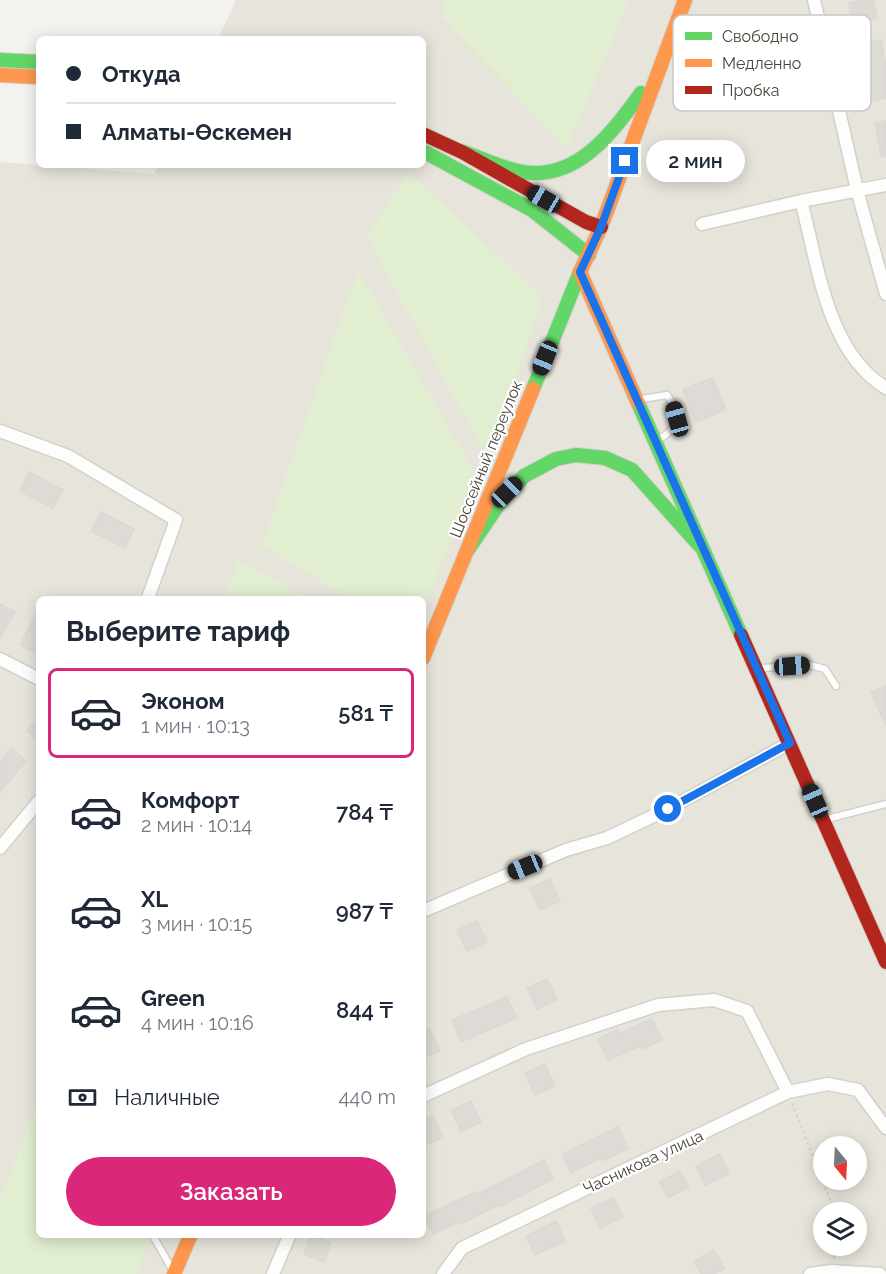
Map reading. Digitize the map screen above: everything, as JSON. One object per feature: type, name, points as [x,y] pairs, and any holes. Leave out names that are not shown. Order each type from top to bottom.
[{"type":"main road","points":[[679,15],[685,0]]},
{"type":"main road","points":[[426,135],[461,151],[523,172],[547,173],[569,167],[604,142],[656,72],[673,30]]},
{"type":"main road","points":[[0,60],[36,62]]},
{"type":"main road","name":"Шоссейный переулок","points":[[426,651],[580,272],[601,227],[656,72]]},
{"type":"main road","points":[[0,75],[36,77]]},
{"type":"main road","points":[[461,151],[586,222],[601,227]]},
{"type":"main road","points":[[426,153],[502,193],[574,240],[589,255]]},
{"type":"main road","points":[[580,272],[886,963]]},
{"type":"main road","points":[[467,551],[507,492],[525,474],[543,463],[562,456],[586,454],[607,458],[631,470],[650,487],[668,513],[703,550]]},
{"type":"main road","points":[[175,1274],[188,1238]]},
{"type":"street","points":[[814,0],[817,15]]},
{"type":"street","points":[[839,111],[857,190],[886,294]]},
{"type":"street","points":[[702,224],[886,184]]},
{"type":"street","points":[[801,201],[832,317],[853,358],[870,378],[886,388]]},
{"type":"street","points":[[0,431],[68,456],[176,520],[149,596]]},
{"type":"street","points":[[0,659],[36,677]]},
{"type":"street","points":[[426,910],[566,850],[607,838],[668,809],[790,743]]},
{"type":"street","points":[[0,848],[36,805]]},
{"type":"street","points":[[426,1095],[526,1049],[658,1005],[714,1000],[747,1011],[788,1092]]},
{"type":"street","name":"Часникова улица","points":[[443,1274],[462,1248],[788,1092],[828,1084],[858,1090],[886,1128]]},
{"type":"street","points":[[273,1274],[288,1238]]},
{"type":"street","points":[[810,1274],[831,1271],[880,1274]]},
{"type":"lane","points":[[637,400],[667,395],[672,403],[677,419],[673,432],[655,442]]},
{"type":"lane","points":[[757,669],[810,665],[825,669],[836,686]]},
{"type":"lane","points":[[824,820],[886,804]]},
{"type":"lane","points":[[154,1238],[175,1274]]},
{"type":"path","points":[[788,1092],[831,1202]]},
{"type":"path","points":[[831,1271],[834,1256]]},
{"type":"shaded area","points":[[236,0],[886,0],[886,1274],[0,1274],[0,162],[36,165],[36,168],[77,168],[154,174],[157,168],[426,168],[426,36],[219,36]]},
{"type":"green space","points":[[447,0],[629,0],[567,148],[441,16]]},
{"type":"green space","points":[[409,172],[542,297],[490,463],[367,237]]},
{"type":"green space","points":[[358,271],[478,478],[426,601],[426,596],[347,596],[262,545]]},
{"type":"green space","points":[[238,561],[305,596],[226,596]]},
{"type":"green space","points":[[36,1109],[36,1238],[151,1238],[136,1274],[0,1274],[0,1197]]},
{"type":"building","points":[[873,0],[877,18],[871,19],[871,15],[852,15],[849,3]]},
{"type":"building","points":[[881,40],[886,65],[886,98],[871,101],[871,42]]},
{"type":"building","points":[[886,121],[886,156],[881,156],[875,123]]},
{"type":"building","points":[[713,378],[726,410],[695,422],[683,389]]},
{"type":"building","points":[[29,472],[63,490],[53,508],[20,491]]},
{"type":"building","points":[[101,512],[134,529],[125,548],[91,531]]},
{"type":"building","points":[[0,604],[15,612],[0,639]]},
{"type":"building","points":[[36,615],[36,653],[20,645]]},
{"type":"building","points":[[886,686],[886,726],[871,692]]},
{"type":"building","points":[[36,720],[36,738],[27,731]]},
{"type":"building","points":[[11,748],[26,761],[0,792],[0,762]]},
{"type":"building","points":[[550,879],[560,901],[540,910],[530,888]]},
{"type":"building","points":[[477,921],[487,942],[467,951],[457,930]]},
{"type":"building","points":[[547,979],[557,1000],[537,1009],[527,988]]},
{"type":"building","points":[[507,997],[517,1018],[461,1042],[452,1020]]},
{"type":"building","points":[[652,1019],[662,1040],[642,1049],[640,1046],[608,1060],[598,1039],[618,1029],[620,1033]]},
{"type":"building","points":[[430,1029],[440,1051],[426,1057],[426,1031]]},
{"type":"building","points":[[545,1064],[555,1086],[535,1095],[525,1073]]},
{"type":"building","points":[[471,1101],[481,1122],[461,1132],[451,1110]]},
{"type":"building","points":[[433,1115],[443,1137],[426,1145],[426,1118]]},
{"type":"building","points":[[618,1127],[628,1149],[602,1161],[601,1158],[571,1173],[562,1154]]},
{"type":"building","points":[[720,1154],[729,1174],[705,1185],[696,1166]]},
{"type":"building","points":[[544,1160],[553,1179],[501,1206],[500,1204],[461,1224],[460,1221],[434,1234],[426,1215],[475,1192],[476,1195]]},
{"type":"building","points":[[680,1171],[689,1187],[668,1198],[659,1182]]},
{"type":"building","points":[[614,1198],[623,1217],[600,1228],[591,1208]]},
{"type":"building","points":[[556,1221],[565,1241],[535,1255],[526,1236]]},
{"type":"building","points":[[310,1238],[318,1238],[331,1243],[324,1262],[304,1254]]},
{"type":"building","points":[[714,1250],[724,1269],[714,1274],[701,1274],[694,1261]]},
{"type":"traffic: fast","points":[[0,60],[36,62]]},
{"type":"traffic: fast","points":[[461,151],[522,172],[542,173],[560,169],[576,162],[605,138],[641,93]]},
{"type":"traffic: fast","points":[[426,153],[532,210],[589,255]]},
{"type":"traffic: fast","points":[[533,389],[580,272]]},
{"type":"traffic: fast","points":[[638,403],[741,635]]},
{"type":"traffic: fast","points":[[467,551],[499,504],[524,476],[556,459],[576,455],[605,458],[632,470],[699,545]]},
{"type":"traffic: slow","points":[[679,15],[685,0]]},
{"type":"traffic: slow","points":[[638,403],[580,272],[601,227],[673,32]]},
{"type":"traffic: slow","points":[[0,75],[36,77]]},
{"type":"traffic: slow","points":[[426,651],[533,389]]},
{"type":"traffic: slow","points":[[174,1274],[189,1238]]},
{"type":"traffic: jam","points":[[426,135],[462,152],[586,222],[601,227]]},
{"type":"traffic: jam","points":[[741,635],[886,962]]},
{"type":"route","points":[[625,161],[601,227],[580,272],[790,743],[668,809]]}]
